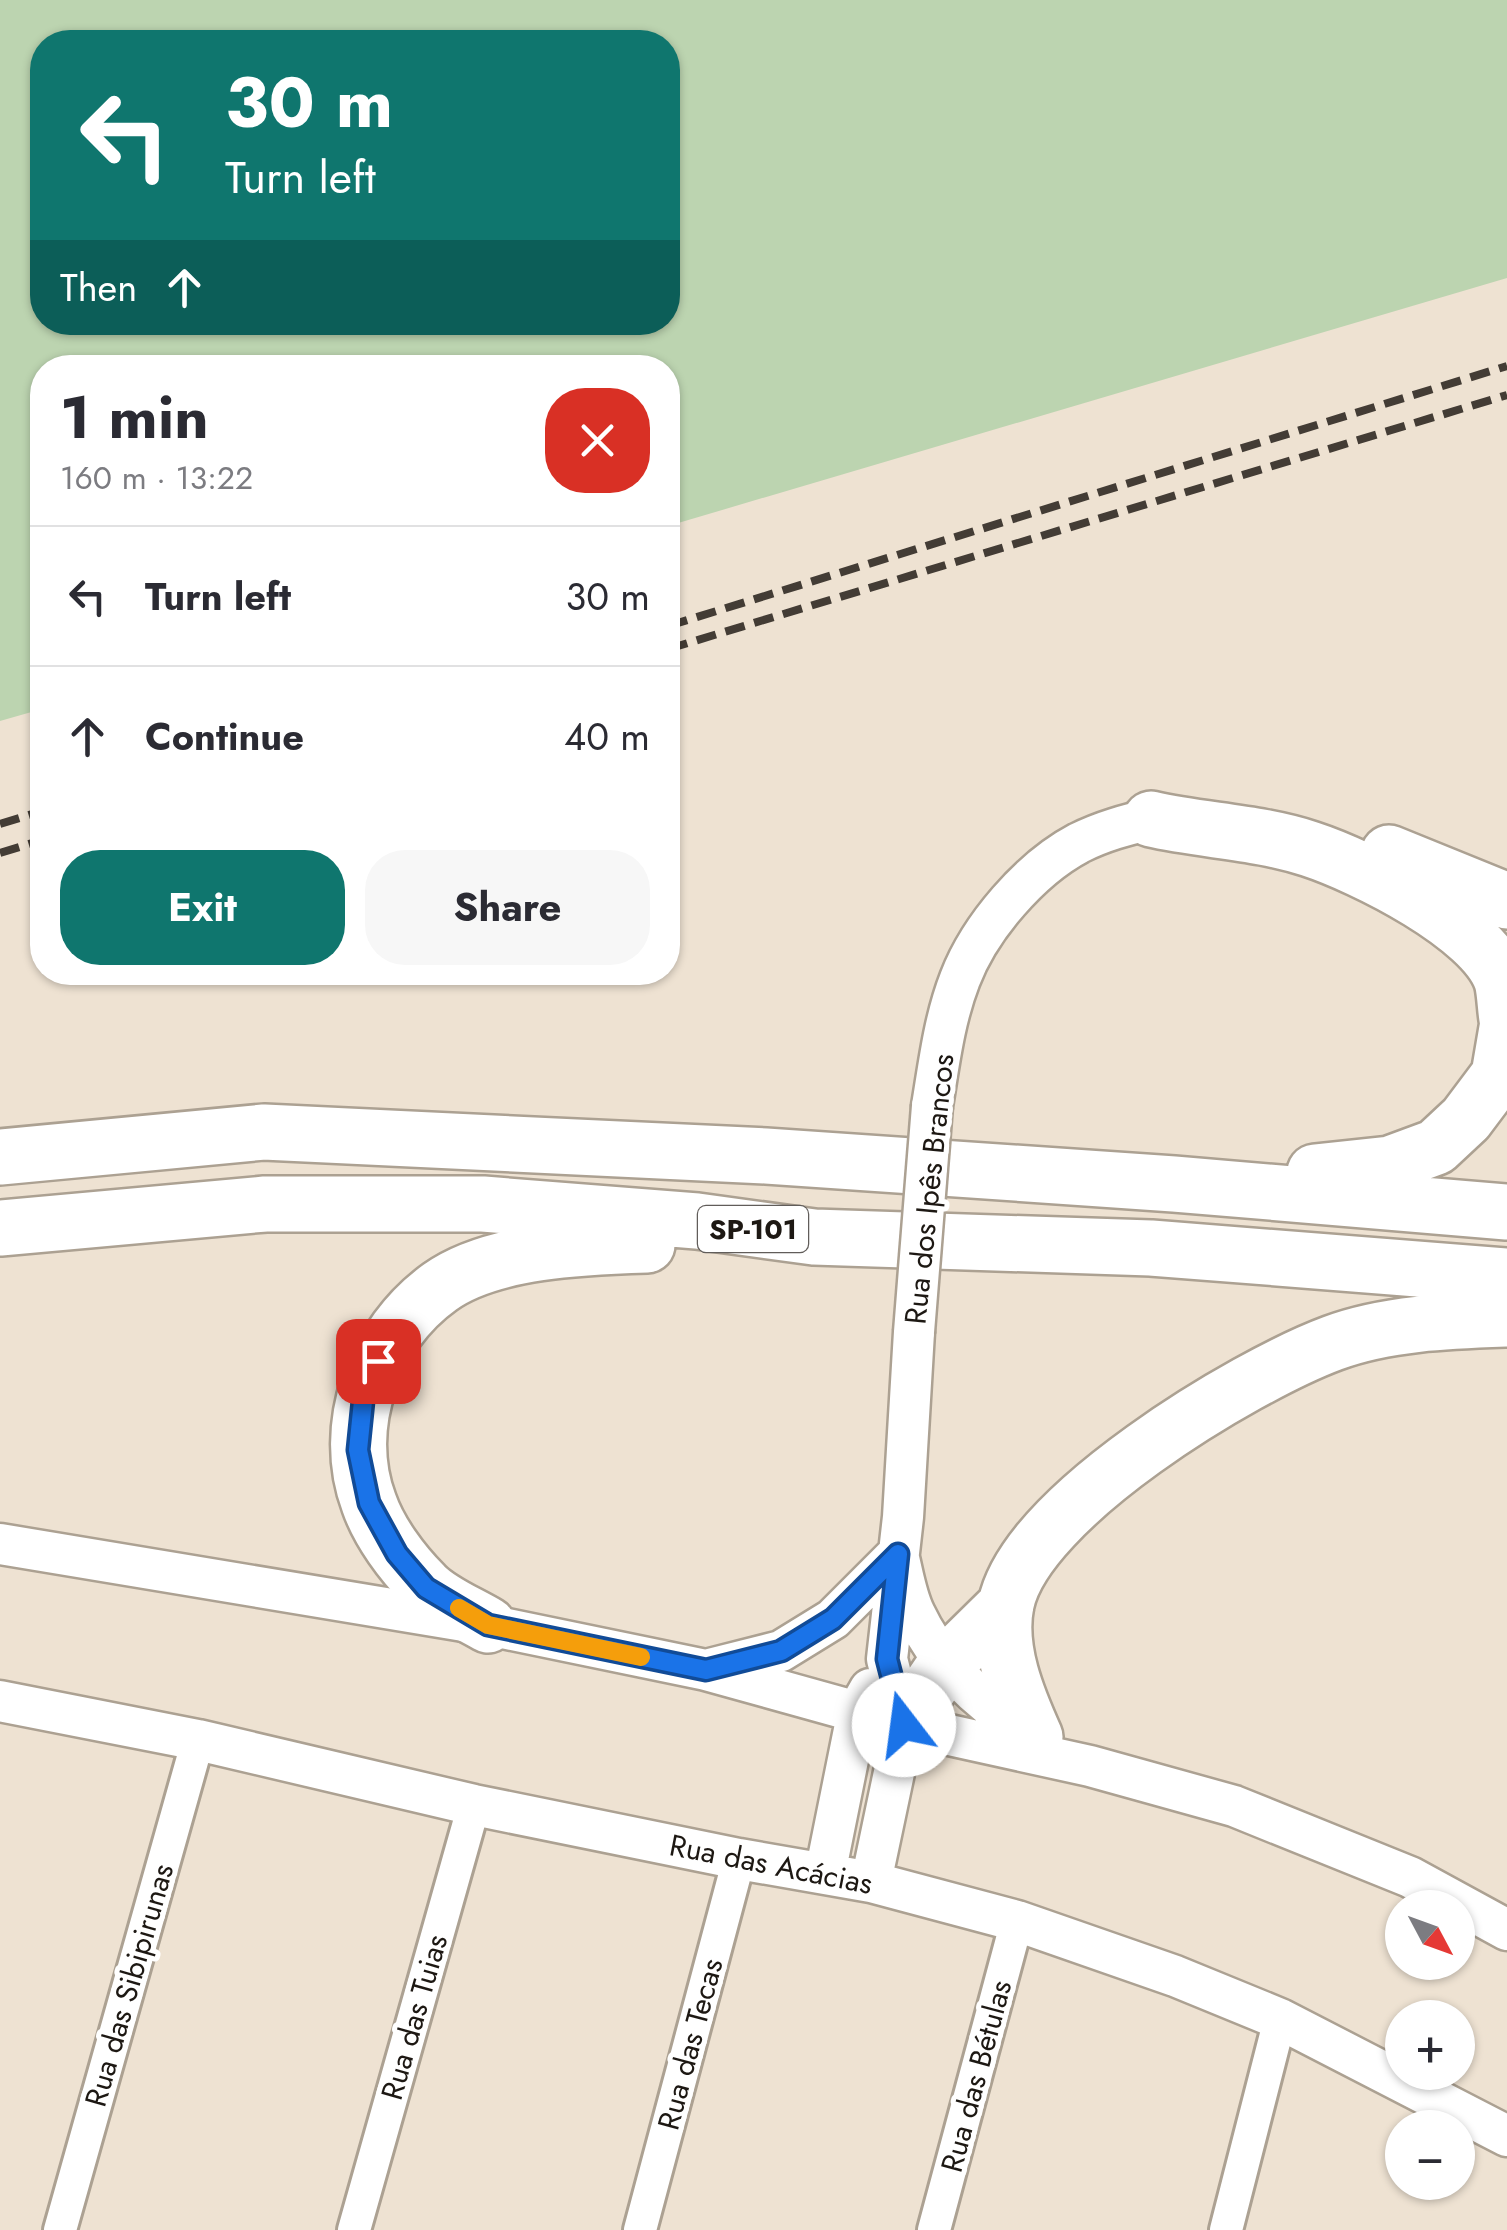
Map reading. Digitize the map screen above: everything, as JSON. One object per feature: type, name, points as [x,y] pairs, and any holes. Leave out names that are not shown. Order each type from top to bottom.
[{"type":"highway","points":[[1152,819],[1182,808],[1264,808],[1422,865],[1507,901]]},
{"type":"highway","points":[[1152,819],[1310,849],[1415,899],[1461,929],[1484,953],[1502,979],[1507,1019]]},
{"type":"highway","points":[[1174,1184],[1256,1180],[1390,1164],[1436,1147],[1466,1118],[1498,1074],[1507,1028]]},
{"type":"highway","points":[[0,1156],[264,1132],[766,1156],[1507,1212]]},
{"type":"highway","name":"SP-101","points":[[0,1228],[266,1204],[483,1204],[697,1222],[814,1237],[1151,1248],[1507,1276]]},
{"type":"highway","points":[[488,1625],[426,1588],[397,1554],[369,1503],[358,1450],[363,1401],[378,1361],[404,1321],[441,1286],[480,1268],[533,1254],[608,1246],[814,1237]]},
{"type":"highway","points":[[881,1718],[945,1666],[1006,1604],[1020,1571],[1046,1534],[1113,1472],[1184,1420],[1335,1342],[1405,1326],[1507,1319]]},
{"type":"highway","points":[[1006,1604],[1005,1644],[1012,1680],[1035,1737]]},
{"type":"street","name":"Rua dos Ipês Brancos","points":[[871,1882],[932,1106],[945,1029],[961,977],[982,937],[1041,871],[1076,845],[1111,828],[1152,819]]},
{"type":"street","points":[[0,1544],[488,1625],[706,1670],[881,1718],[1090,1766],[1234,1806],[1410,1876],[1507,1930]]},
{"type":"street","points":[[706,1670],[781,1651],[833,1619],[898,1554]]},
{"type":"street","points":[[898,1554],[913,1612],[945,1666],[1006,1719],[1090,1766]]},
{"type":"street","name":"Rua das Acácias","points":[[0,1701],[198,1740],[474,1805],[871,1882],[1017,1922],[1175,1976],[1280,2019],[1507,2136]]},
{"type":"street","name":"Rua dos Ipês Brancos","points":[[825,1874],[881,1718]]},
{"type":"street","name":"Rua das Sibipirunas","points":[[60,2230],[198,1740]]},
{"type":"street","name":"Rua das Tuias","points":[[354,2230],[474,1805]]},
{"type":"street","name":"Rua das Tecas","points":[[640,2230],[739,1859]]},
{"type":"street","name":"Rua das Bétulas","points":[[934,2230],[1017,1922]]},
{"type":"street","points":[[1226,2230],[1280,2019]]},
{"type":"green space","points":[[0,0],[1507,0],[1507,278],[680,522],[680,355],[30,355],[30,712],[0,721]]},
{"type":"railway","points":[[680,622],[1507,366]]},
{"type":"railway","points":[[680,645],[1507,395]]},
{"type":"railway","points":[[0,824],[30,815]]},
{"type":"railway","points":[[0,853],[30,844]]},
{"type":"slow traffic","points":[[459,1608],[488,1625],[641,1657]]},
{"type":"route","points":[[378,1361],[363,1401],[358,1450],[369,1503],[397,1554],[426,1588],[488,1625],[706,1670],[781,1651],[833,1619],[898,1554],[887,1659],[904,1725]]}]
